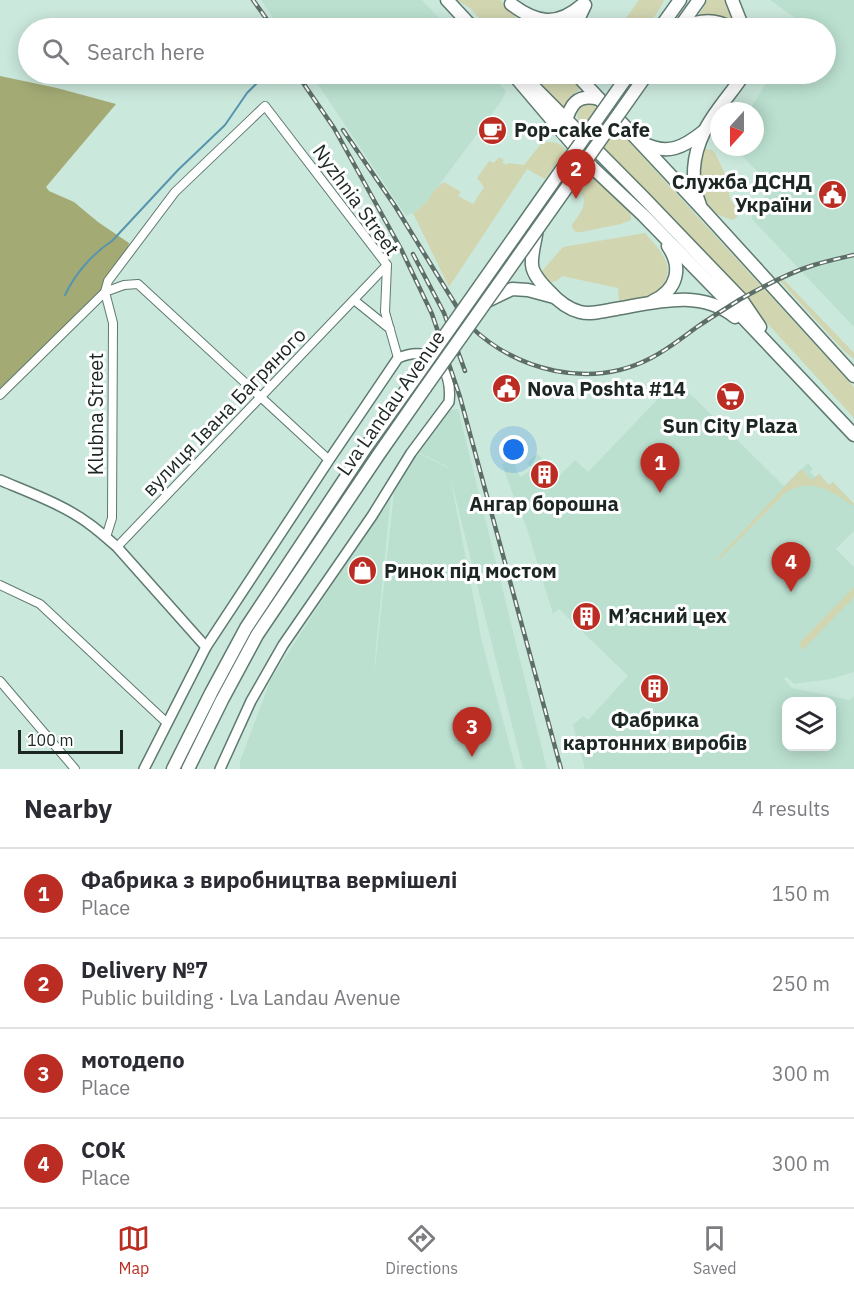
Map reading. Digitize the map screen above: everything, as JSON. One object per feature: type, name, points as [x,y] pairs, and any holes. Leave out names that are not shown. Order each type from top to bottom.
[{"type":"main road","points":[[672,6],[680,0]]},
{"type":"main road","points":[[687,18],[699,0]]},
{"type":"main road","points":[[732,0],[739,18]]},
{"type":"main road","points":[[509,2],[531,17],[536,18]]},
{"type":"main road","points":[[509,2],[524,18]]},
{"type":"main road","points":[[556,18],[566,16],[585,2]]},
{"type":"main road","points":[[571,18],[585,2]]},
{"type":"main road","points":[[578,18],[585,2]]},
{"type":"main road","points":[[451,4],[463,18]]},
{"type":"main road","points":[[451,4],[467,18]]},
{"type":"main road","points":[[451,4],[470,18]]},
{"type":"main road","points":[[531,84],[568,114],[576,129],[741,299],[771,346]]},
{"type":"main road","points":[[531,84],[570,142],[592,167],[643,215],[854,435]]},
{"type":"main road","points":[[585,84],[854,376]]},
{"type":"main road","name":"Lva Landau Avenue","points":[[173,769],[246,628],[366,447],[621,84]]},
{"type":"main road","name":"Lva Landau Avenue","points":[[188,769],[257,635],[379,454],[640,84]]},
{"type":"main road","points":[[637,139],[656,148],[673,149],[688,143],[704,130],[737,84]]},
{"type":"main road","points":[[570,142],[564,129],[568,114],[575,102],[588,97],[598,99]]},
{"type":"main road","points":[[704,130],[696,154],[694,174],[697,195],[704,211]]},
{"type":"main road","points":[[643,215],[671,251],[676,264],[674,280],[669,291],[646,304]]},
{"type":"main road","points":[[538,227],[532,258],[533,270],[554,297],[572,309],[589,313],[686,299],[708,302],[730,313],[771,346]]},
{"type":"main road","points":[[485,302],[512,290],[528,290],[554,297]]},
{"type":"street","name":"Nyzhnia Street","points":[[105,292],[108,281],[175,192],[266,106],[387,265],[385,312],[398,358]]},
{"type":"street","name":"вулиця Івана Багряного","points":[[117,547],[387,265]]},
{"type":"street","points":[[0,395],[105,292],[124,285],[138,284],[329,460]]},
{"type":"street","name":"Klubna Street","points":[[105,292],[113,323],[113,392],[112,518],[105,537]]},
{"type":"street","points":[[354,300],[390,329]]},
{"type":"street","points":[[144,769],[207,647],[398,358],[408,354],[422,353],[436,360],[448,378],[449,402],[411,453],[372,516],[283,645],[251,701],[220,769]]},
{"type":"street","points":[[0,480],[46,500],[87,522],[117,547],[207,647]]},
{"type":"street","points":[[0,585],[40,604],[167,723]]},
{"type":"street","points":[[0,681],[75,769]]},
{"type":"shaded area","points":[[261,0],[422,0],[439,18],[273,18]]},
{"type":"shaded area","points":[[457,0],[500,0],[516,18],[479,18],[470,8]]},
{"type":"shaded area","points":[[639,0],[664,0],[654,18],[626,18]]},
{"type":"shaded area","points":[[707,0],[727,0],[733,18],[703,18],[698,17]]},
{"type":"shaded area","points":[[770,0],[854,0],[854,327],[751,218],[772,186],[742,156],[764,156],[764,102],[755,102],[766,84],[836,84],[836,18],[795,18]]},
{"type":"shaded area","points":[[318,84],[499,84],[506,91],[502,100],[426,203],[406,216]]},
{"type":"shaded area","points":[[577,84],[581,88],[570,97],[563,109],[539,85]]},
{"type":"shaded area","points":[[587,101],[597,107],[854,387],[854,418],[581,126],[578,112]]},
{"type":"shaded area","points":[[545,142],[557,143],[566,150],[545,179],[527,169],[449,287],[413,213],[426,203],[435,189],[444,182],[461,192],[458,196],[473,204],[484,187],[477,178],[489,161],[494,163],[499,157],[506,165],[508,163],[524,165]]},
{"type":"shaded area","points":[[702,150],[710,150],[710,156],[716,156],[726,176],[730,199],[739,212],[733,220],[714,213],[704,203],[698,181]]},
{"type":"shaded area","points":[[589,173],[629,211],[631,220],[581,232],[576,232],[572,228],[584,203],[584,198],[578,189]]},
{"type":"shaded area","points":[[645,233],[666,261],[665,282],[654,294],[619,301],[618,288],[562,276],[550,282],[543,275],[542,271],[563,247]]},
{"type":"shaded area","points":[[784,280],[854,353],[854,359],[780,281]]},
{"type":"shaded area","points":[[676,380],[784,486],[808,463],[813,469],[810,472],[815,477],[819,474],[829,485],[833,482],[854,504],[854,531],[836,549],[854,567],[854,672],[831,679],[794,684],[787,677],[784,679],[792,688],[836,697],[782,697],[782,751],[836,751],[836,697],[850,700],[854,696],[854,769],[585,769],[573,725],[583,716],[588,720],[628,676],[559,609],[553,614],[527,529],[502,464],[513,460],[520,477],[531,468],[527,463],[537,454],[560,475],[575,460],[588,472]]},
{"type":"shaded area","points":[[458,409],[547,769],[523,769],[450,476],[482,642],[516,769],[240,769],[240,761],[271,679],[391,495],[374,676],[394,492],[418,453],[448,468],[418,452],[446,411]]},
{"type":"shaded area","points":[[801,469],[812,480],[819,474],[829,485],[833,482],[854,506],[821,487],[795,488],[785,493],[722,557],[716,560]]},
{"type":"shaded area","points":[[854,587],[854,597],[803,650],[800,642]]},
{"type":"green space","points":[[0,76],[18,80],[18,84],[38,84],[116,104],[46,187],[49,191],[74,202],[129,243],[108,281],[105,292],[0,395]]},
{"type":"waterway","points":[[65,295],[91,258],[112,241],[178,170],[225,125],[256,84]]},
{"type":"railway","points":[[253,0],[266,18]]},
{"type":"railway","points":[[304,84],[334,128],[401,249],[432,314],[460,397],[561,769]]},
{"type":"railway","points":[[343,130],[395,206],[460,312]]},
{"type":"railway","points":[[413,254],[444,313],[465,371]]},
{"type":"railway","points":[[469,325],[488,341],[531,364],[555,371],[579,374],[603,373],[628,368],[657,355],[739,300],[775,281],[814,265],[854,255]]},
{"type":"place","name":"Pop-cake Cafe","points":[[493,130]]},
{"type":"place","name":"Служба ДСНД України","points":[[833,194]]},
{"type":"place","name":"Delivery №7","points":[[576,199]]},
{"type":"place","name":"Nova Poshta #14","points":[[506,389]]},
{"type":"place","name":"Sun City Plaza","points":[[730,396]]},
{"type":"place","name":"Ангар борошна","points":[[544,474]]},
{"type":"place","name":"Фабрика з виробництва вермішелі","points":[[660,493]]},
{"type":"place","name":"Ринок під мостом","points":[[363,571]]},
{"type":"place","name":"СОК","points":[[791,592]]},
{"type":"place","name":"М’ясний цех","points":[[587,616]]},
{"type":"place","name":"Фабрика картонних виробів","points":[[655,689]]},
{"type":"place","name":"мотодепо","points":[[472,757]]}]
